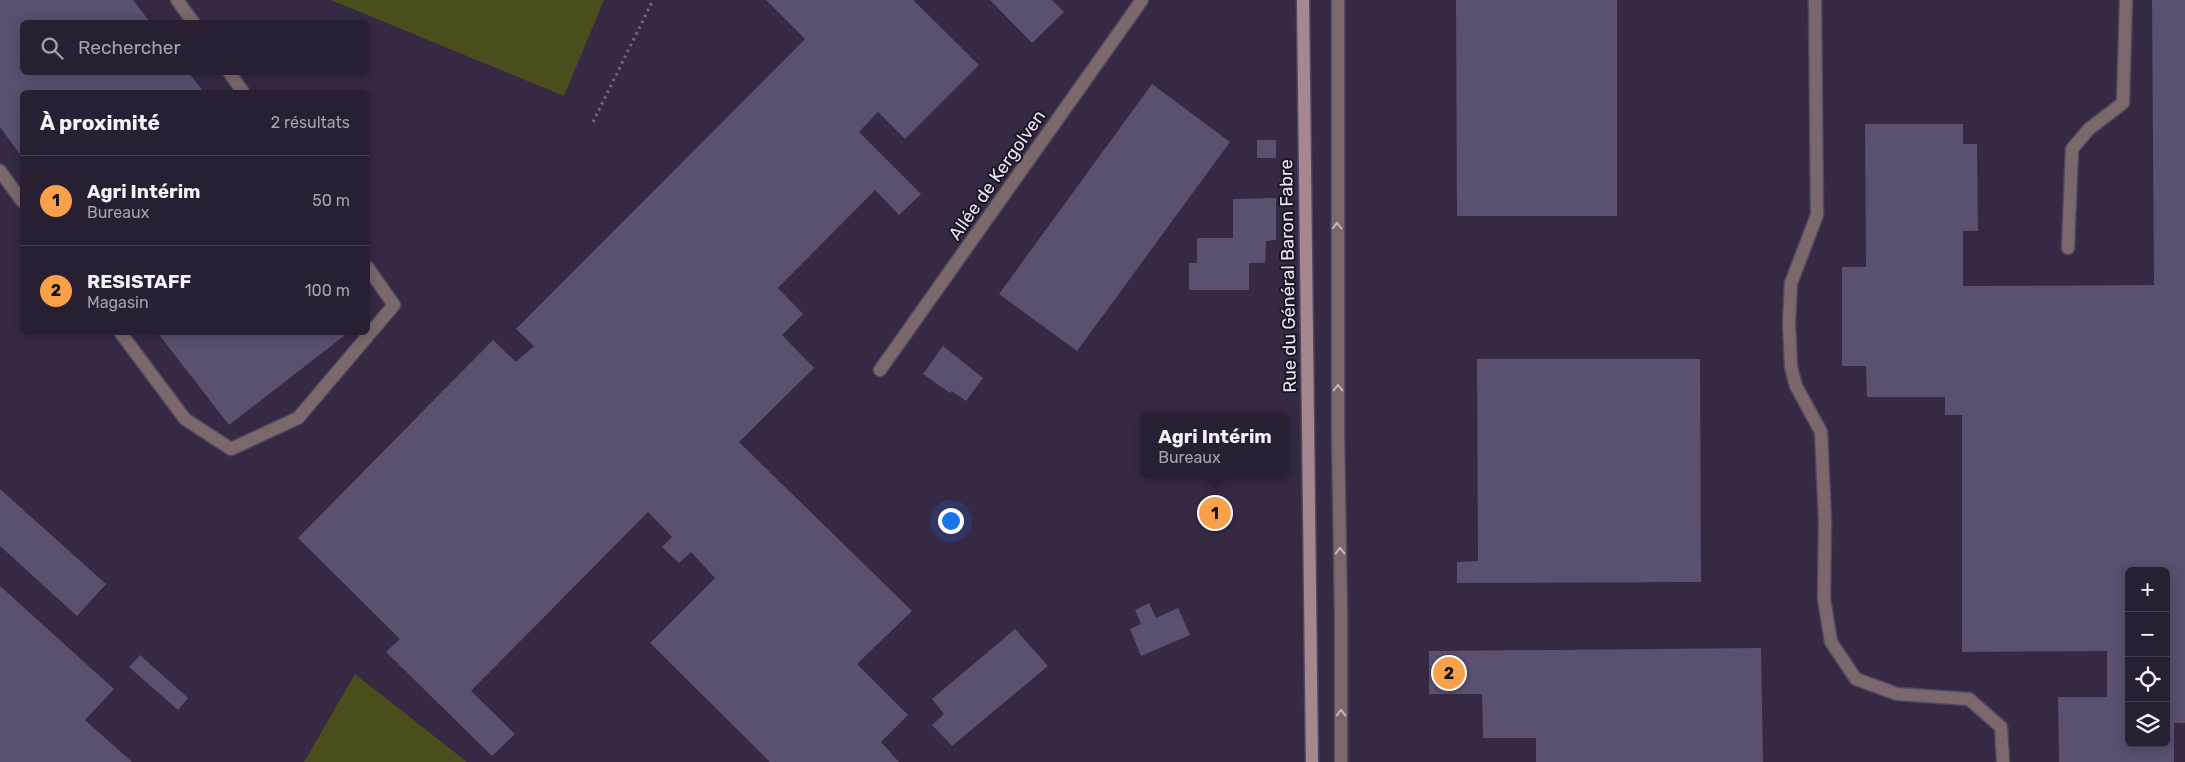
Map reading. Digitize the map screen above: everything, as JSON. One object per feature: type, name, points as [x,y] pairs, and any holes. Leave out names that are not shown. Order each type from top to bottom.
[{"type":"main road","name":"Rue du Général Baron Fabre","points":[[1303,0],[1312,762]]},
{"type":"street","points":[[177,0],[192,20]]},
{"type":"street","name":"Allée de Kergolven","points":[[880,370],[1142,0]]},
{"type":"street","points":[[1338,0],[1338,433],[1342,613],[1341,762]]},
{"type":"street","points":[[1815,0],[1817,215],[1791,283],[1789,323],[1791,368],[1796,386],[1821,432],[1825,520],[1824,599],[1831,642],[1856,680],[1897,694],[1969,699],[2001,727],[2003,762]]},
{"type":"street","points":[[2068,248],[2072,149],[2089,129],[2123,102],[2126,0]]},
{"type":"street","points":[[231,75],[242,90]]},
{"type":"street","points":[[0,171],[20,198]]},
{"type":"street","points":[[370,271],[394,305],[370,333]]},
{"type":"street","points":[[122,335],[185,419],[231,450],[298,418],[369,335]]},
{"type":"path","points":[[593,122],[653,0]]},
{"type":"green space","points":[[331,0],[604,0],[564,96]]},
{"type":"green space","points":[[355,674],[467,762],[304,762]]},
{"type":"building","points":[[0,0],[133,0],[148,20],[20,20],[20,75],[190,75],[202,90],[20,90],[20,154],[0,127]]},
{"type":"building","points":[[766,0],[913,0],[979,65],[905,139],[878,112],[859,132],[921,194],[899,215],[875,190],[778,288],[803,314],[782,335],[814,368],[739,442],[912,611],[857,664],[908,715],[881,742],[899,762],[770,762],[650,643],[715,578],[691,552],[679,563],[662,547],[672,537],[648,512],[471,691],[515,734],[492,756],[386,652],[400,639],[298,538],[493,340],[516,362],[534,346],[516,329],[805,39]]},
{"type":"building","points":[[990,0],[1052,0],[1064,12],[1032,43]]},
{"type":"building","points":[[1456,0],[1617,0],[1617,216],[1457,216]]},
{"type":"building","points":[[2152,0],[2185,0],[2185,723],[2174,723],[2174,762],[2059,762],[2058,697],[2107,697],[2107,651],[1962,652],[1962,415],[1945,415],[1945,397],[1867,397],[1866,366],[1842,366],[1842,267],[1866,267],[1865,124],[1963,124],[1963,144],[1977,144],[1978,231],[1963,231],[1963,286],[2154,285]]},
{"type":"building","points":[[1152,84],[1230,142],[1077,351],[999,294]]},
{"type":"building","points":[[1257,140],[1276,140],[1276,158],[1257,158]]},
{"type":"building","points":[[1276,198],[1276,240],[1266,241],[1265,263],[1249,263],[1249,290],[1189,290],[1189,263],[1197,263],[1197,238],[1233,238],[1233,199]]},
{"type":"building","points":[[159,335],[345,335],[229,425]]},
{"type":"building","points":[[943,346],[983,378],[966,401],[952,391],[950,393],[923,374]]},
{"type":"building","points":[[1477,359],[1700,359],[1701,582],[1457,583],[1457,562],[1478,561]]},
{"type":"building","points":[[0,489],[106,584],[77,616],[0,546]]},
{"type":"building","points":[[0,586],[114,689],[85,720],[132,762],[0,762]]},
{"type":"building","points":[[1149,603],[1156,618],[1178,608],[1190,635],[1141,656],[1130,629],[1141,624],[1135,610]]},
{"type":"building","points":[[1015,629],[1048,666],[952,746],[932,725],[944,714],[932,699]]},
{"type":"building","points":[[1761,648],[1763,762],[1536,762],[1536,738],[1483,738],[1482,694],[1429,694],[1429,651]]},
{"type":"building","points":[[140,655],[188,698],[178,710],[129,667]]},
{"type":"place","name":"Agri Intérim","points":[[1215,513]]},
{"type":"place","name":"RESISTAFF","points":[[1449,673]]}]
